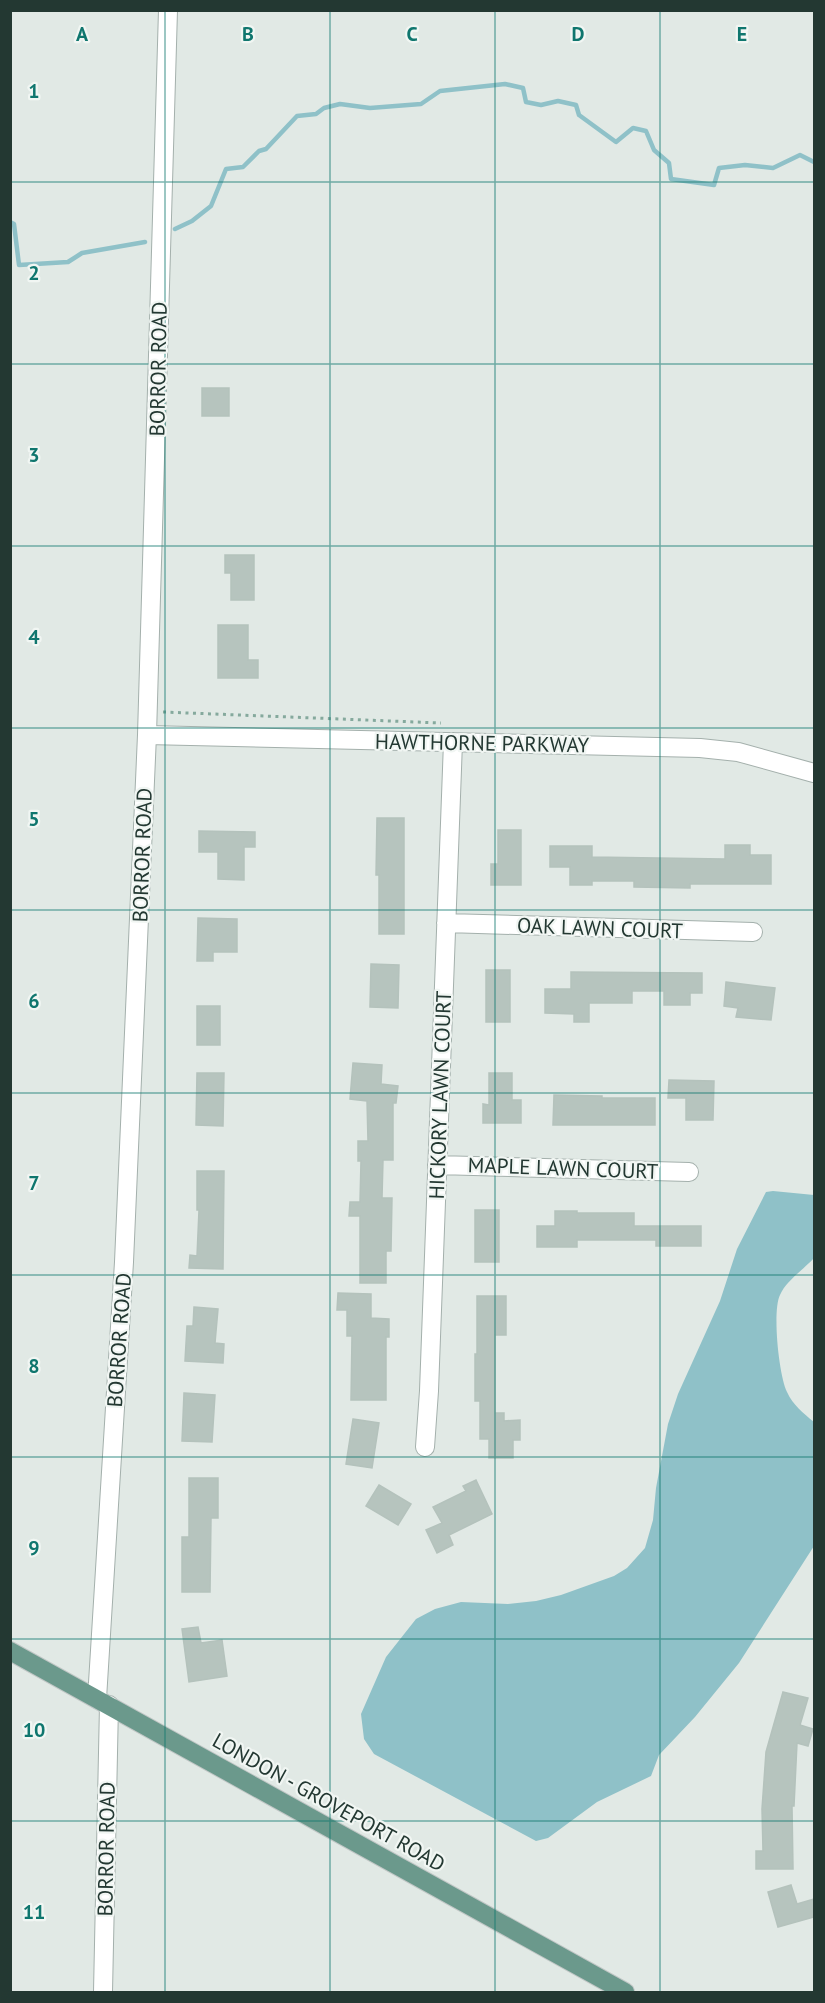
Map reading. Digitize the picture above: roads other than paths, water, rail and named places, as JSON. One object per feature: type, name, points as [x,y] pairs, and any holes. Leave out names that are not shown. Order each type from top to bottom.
[{"type":"main road","name":"LONDON - GROVEPORT ROAD","points":[[10,1651],[625,1992]]},
{"type":"street","name":"BORROR ROAD","points":[[103,1992],[103,1702],[147,735],[168,10]]},
{"type":"street","name":"HAWTHORNE PARKWAY","points":[[147,735],[700,748],[758,757],[814,773]]},
{"type":"street","name":"HICKORY LAWN COURT","points":[[425,1447],[453,742]]},
{"type":"street","name":"OAK LAWN COURT","points":[[446,923],[753,932]]},
{"type":"street","name":"MAPLE LAWN COURT","points":[[437,1165],[689,1172]]},
{"type":"water","points":[[766,1192],[814,1195],[814,1258],[791,1280],[780,1295],[777,1329],[781,1372],[787,1392],[795,1405],[814,1422],[814,1546],[739,1663],[695,1717],[659,1755],[651,1776],[597,1802],[548,1838],[536,1841],[374,1754],[364,1739],[361,1714],[386,1657],[416,1619],[435,1609],[461,1602],[508,1604],[561,1595],[614,1576],[627,1568],[645,1548],[653,1520],[656,1488],[668,1424],[678,1394],[720,1301],[737,1249]]},
{"type":"waterway","points":[[175,229],[192,221],[211,206],[226,169],[243,167],[259,151],[266,149],[297,116],[316,114],[324,108],[340,104],[370,108],[421,104],[440,91],[505,84],[523,88],[526,102],[541,105],[558,101],[576,105],[579,115],[616,142],[633,128],[646,131],[654,150],[669,163],[671,179],[714,185],[719,168],[745,165],[773,168],[800,155],[814,162]]},
{"type":"waterway","points":[[10,222],[14,224],[19,265],[68,262],[82,253],[145,242]]}]
